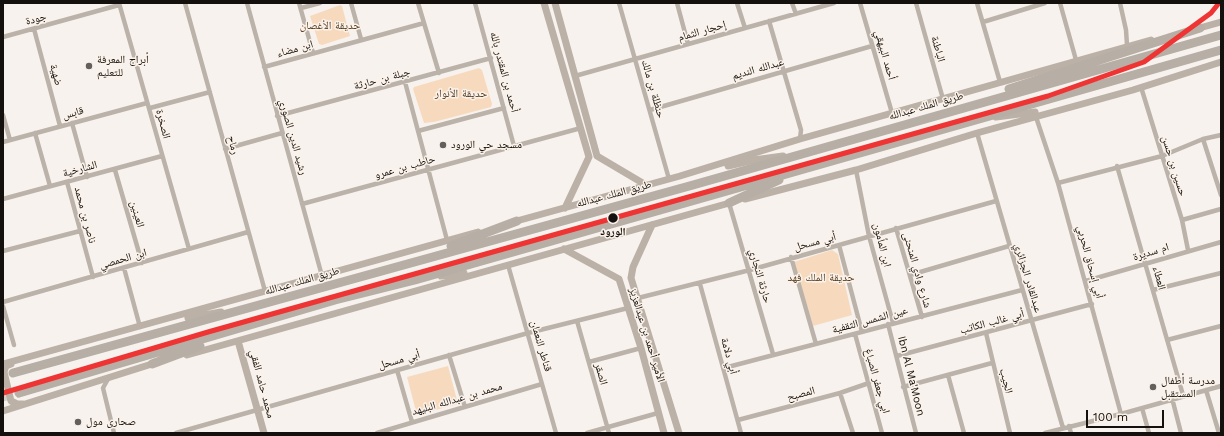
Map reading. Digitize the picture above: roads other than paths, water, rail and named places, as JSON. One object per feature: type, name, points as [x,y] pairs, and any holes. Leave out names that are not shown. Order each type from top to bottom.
[{"type":"highway","points":[[954,111],[1001,92],[1200,28]]},
{"type":"highway","name":"طريق الملك عبدالله","points":[[13,373],[406,265],[1221,35]]},
{"type":"highway","points":[[19,393],[335,300],[415,280],[1221,50]]},
{"type":"highway","points":[[729,203],[777,180],[822,163]]},
{"type":"highway","points":[[406,265],[426,254],[517,221]]},
{"type":"highway","points":[[152,364],[261,323]]},
{"type":"main road","points":[[544,3],[589,157],[565,208]]},
{"type":"main road","points":[[555,3],[597,156],[646,185]]},
{"type":"main road","name":"طريق الملك عبدالله","points":[[3,364],[142,327],[447,240],[680,176],[800,139],[1128,45],[1221,22]]},
{"type":"main road","points":[[985,118],[1028,114],[1221,62]]},
{"type":"main road","points":[[415,280],[508,265],[729,203],[856,170],[1141,87],[1212,64]]},
{"type":"main road","points":[[680,176],[754,160],[797,155]]},
{"type":"main road","name":"الأمير أحمد بن عبدالعزيز","points":[[652,225],[633,267],[631,278],[679,433]]},
{"type":"main road","name":"الأمير أحمد بن عبدالعزيز","points":[[564,249],[619,280],[641,348],[664,433]]},
{"type":"main road","points":[[3,411],[152,364],[493,268]]},
{"type":"main road","points":[[142,327],[253,307]]},
{"type":"main road","name":"محمد حامد الفقي","points":[[238,341],[264,433]]},
{"type":"main road","points":[[20,359],[6,366],[4,372],[11,401],[17,404],[22,404],[51,397]]},
{"type":"main road","points":[[3,415],[51,397]]},
{"type":"street","name":"رماح","points":[[185,3],[224,149],[265,292]]},
{"type":"street","name":"رشيد الدين الصوري","points":[[247,3],[322,276]]},
{"type":"street","points":[[300,3],[313,53]]},
{"type":"street","points":[[301,8],[320,3]]},
{"type":"street","points":[[351,3],[361,39]]},
{"type":"street","points":[[418,3],[439,73]]},
{"type":"street","name":"أحمد بن المقتدر بالله","points":[[475,3],[514,146]]},
{"type":"street","name":"حنظلة بن مالك","points":[[619,3],[669,179]]},
{"type":"street","points":[[677,3],[688,44]]},
{"type":"street","points":[[737,3],[745,28]]},
{"type":"street","points":[[792,3],[796,14]]},
{"type":"street","name":"إحجار الثمام","points":[[575,76],[834,3]]},
{"type":"street","name":"أحمد البيهقي","points":[[860,3],[892,113]]},
{"type":"street","name":"الباطنة","points":[[916,3],[943,99]]},
{"type":"street","points":[[977,3],[1000,82]]},
{"type":"street","points":[[983,22],[1030,5],[1045,3]]},
{"type":"street","points":[[1060,3],[1076,60]]},
{"type":"street","points":[[1120,3],[1128,45]]},
{"type":"street","name":"جودة","points":[[3,36],[34,29],[119,4]]},
{"type":"street","name":"الصخرة","points":[[119,4],[150,108],[162,156],[189,249]]},
{"type":"street","points":[[769,21],[800,130],[800,139]]},
{"type":"street","name":"ابن مضاء","points":[[264,67],[361,39],[424,23]]},
{"type":"street","name":"ضهية","points":[[34,29],[60,126]]},
{"type":"street","name":"عبدالله النديم","points":[[650,110],[872,46]]},
{"type":"street","name":"جبلة بن حارثة","points":[[277,116],[490,58]]},
{"type":"street","points":[[405,82],[447,240]]},
{"type":"street","name":"حسين بن حسن","points":[[1141,87],[1182,220],[1188,250]]},
{"type":"street","points":[[150,108],[210,92]]},
{"type":"street","name":"قابس","points":[[3,142],[147,102]]},
{"type":"street","points":[[418,131],[504,108]]},
{"type":"street","points":[[3,115],[10,140]]},
{"type":"street","name":"أبي إسحاق الحربي","points":[[1036,117],[1058,182],[1086,280],[1120,414]]},
{"type":"street","points":[[72,123],[87,177]]},
{"type":"street","name":"حاطب بن عمرو","points":[[302,204],[581,128]]},
{"type":"street","points":[[224,149],[282,132]]},
{"type":"street","points":[[35,133],[50,186]]},
{"type":"street","name":"عبدالقادر الجزائري","points":[[977,134],[1063,428]]},
{"type":"street","points":[[1058,182],[1117,166],[1162,156],[1204,139],[1221,135]]},
{"type":"street","points":[[1204,139],[1221,195]]},
{"type":"street","name":"الشارخية","points":[[3,200],[162,156]]},
{"type":"street","name":"العطاء","points":[[1117,166],[1183,395]]},
{"type":"street","name":"العينين","points":[[115,170],[142,263]]},
{"type":"street","name":"ابن المأمون","points":[[856,170],[869,236],[890,323]]},
{"type":"street","name":"ناصر بن محمد","points":[[67,182],[93,276]]},
{"type":"street","name":"أبي مسحل","points":[[638,298],[700,284],[791,257],[996,201]]},
{"type":"street","name":"حارثة النجاري","points":[[729,203],[750,270],[773,354]]},
{"type":"street","points":[[1182,220],[1221,209]]},
{"type":"street","name":"شارع وادي المنحنى","points":[[896,228],[922,317]]},
{"type":"street","points":[[3,251],[80,231]]},
{"type":"street","name":"ابن الحمصي","points":[[3,302],[248,232]]},
{"type":"street","name":"ام سديرة","points":[[1086,280],[1146,264],[1188,250],[1221,242]]},
{"type":"street","points":[[839,245],[862,332]]},
{"type":"street","points":[[910,275],[1009,246]]},
{"type":"street","points":[[791,257],[816,344]]},
{"type":"street","name":"قناطر النعمان","points":[[508,265],[556,433]]},
{"type":"street","points":[[124,268],[142,327]]},
{"type":"street","points":[[1153,290],[1221,273]]},
{"type":"street","name":"أبي دلامة","points":[[700,284],[741,433]]},
{"type":"street","name":"عين الشمس الثقفية","points":[[724,368],[773,354],[855,334],[890,323],[922,317],[1022,290]]},
{"type":"street","name":"أبي غالب الكاتب","points":[[897,356],[1092,304]]},
{"type":"street","points":[[3,306],[14,345]]},
{"type":"street","name":"أبي مسحل","points":[[176,433],[449,355],[628,308]]},
{"type":"street","name":"الصقر","points":[[577,321],[608,430]]},
{"type":"street","name":"Ibn Al Ma'Moon","points":[[890,323],[903,387],[916,433]]},
{"type":"street","points":[[1167,340],[1221,326]]},
{"type":"street","name":"الجيب","points":[[986,333],[1010,433]]},
{"type":"street","name":"ابي جعفر الصباغ","points":[[855,334],[882,433]]},
{"type":"street","points":[[588,362],[641,348]]},
{"type":"street","points":[[449,355],[465,406]]},
{"type":"street","points":[[903,387],[992,363]]},
{"type":"street","points":[[397,370],[412,422]]},
{"type":"street","points":[[948,375],[964,433]]},
{"type":"street","points":[[108,379],[103,388],[114,433]]},
{"type":"street","name":"المصبح","points":[[738,420],[840,393],[869,383]]},
{"type":"street","name":"محمد بن عبدالله البليهد","points":[[377,433],[542,384]]},
{"type":"street","points":[[1045,433],[1221,386]]},
{"type":"street","points":[[1206,390],[1219,433]]},
{"type":"street","points":[[840,393],[853,433]]},
{"type":"street","points":[[1172,398],[1181,433]]},
{"type":"street","points":[[1142,408],[1149,433]]},
{"type":"street","points":[[587,433],[608,430],[658,413]]},
{"type":"street","points":[[1069,426],[1071,433]]},
{"type":"tunnel","points":[[3,397],[19,393]]},
{"type":"place","name":"أبراج المعرفة للتعليم","points":[[89,66]]},
{"type":"place","name":"مسجد حي الورود","points":[[443,145]]},
{"type":"place","name":"الورود","points":[[613,218]]},
{"type":"place","name":"مدرسة أطفال المستقبل","points":[[1153,387]]},
{"type":"place","name":"صحارى مول","points":[[78,422]]},
{"type":"park label","name":"حديقة الأغصان","points":[[330,26]]},
{"type":"park label","name":"حديقة الأنوار","points":[[461,94]]},
{"type":"park label","name":"حديقة الملك فهد","points":[[821,278]]}]
